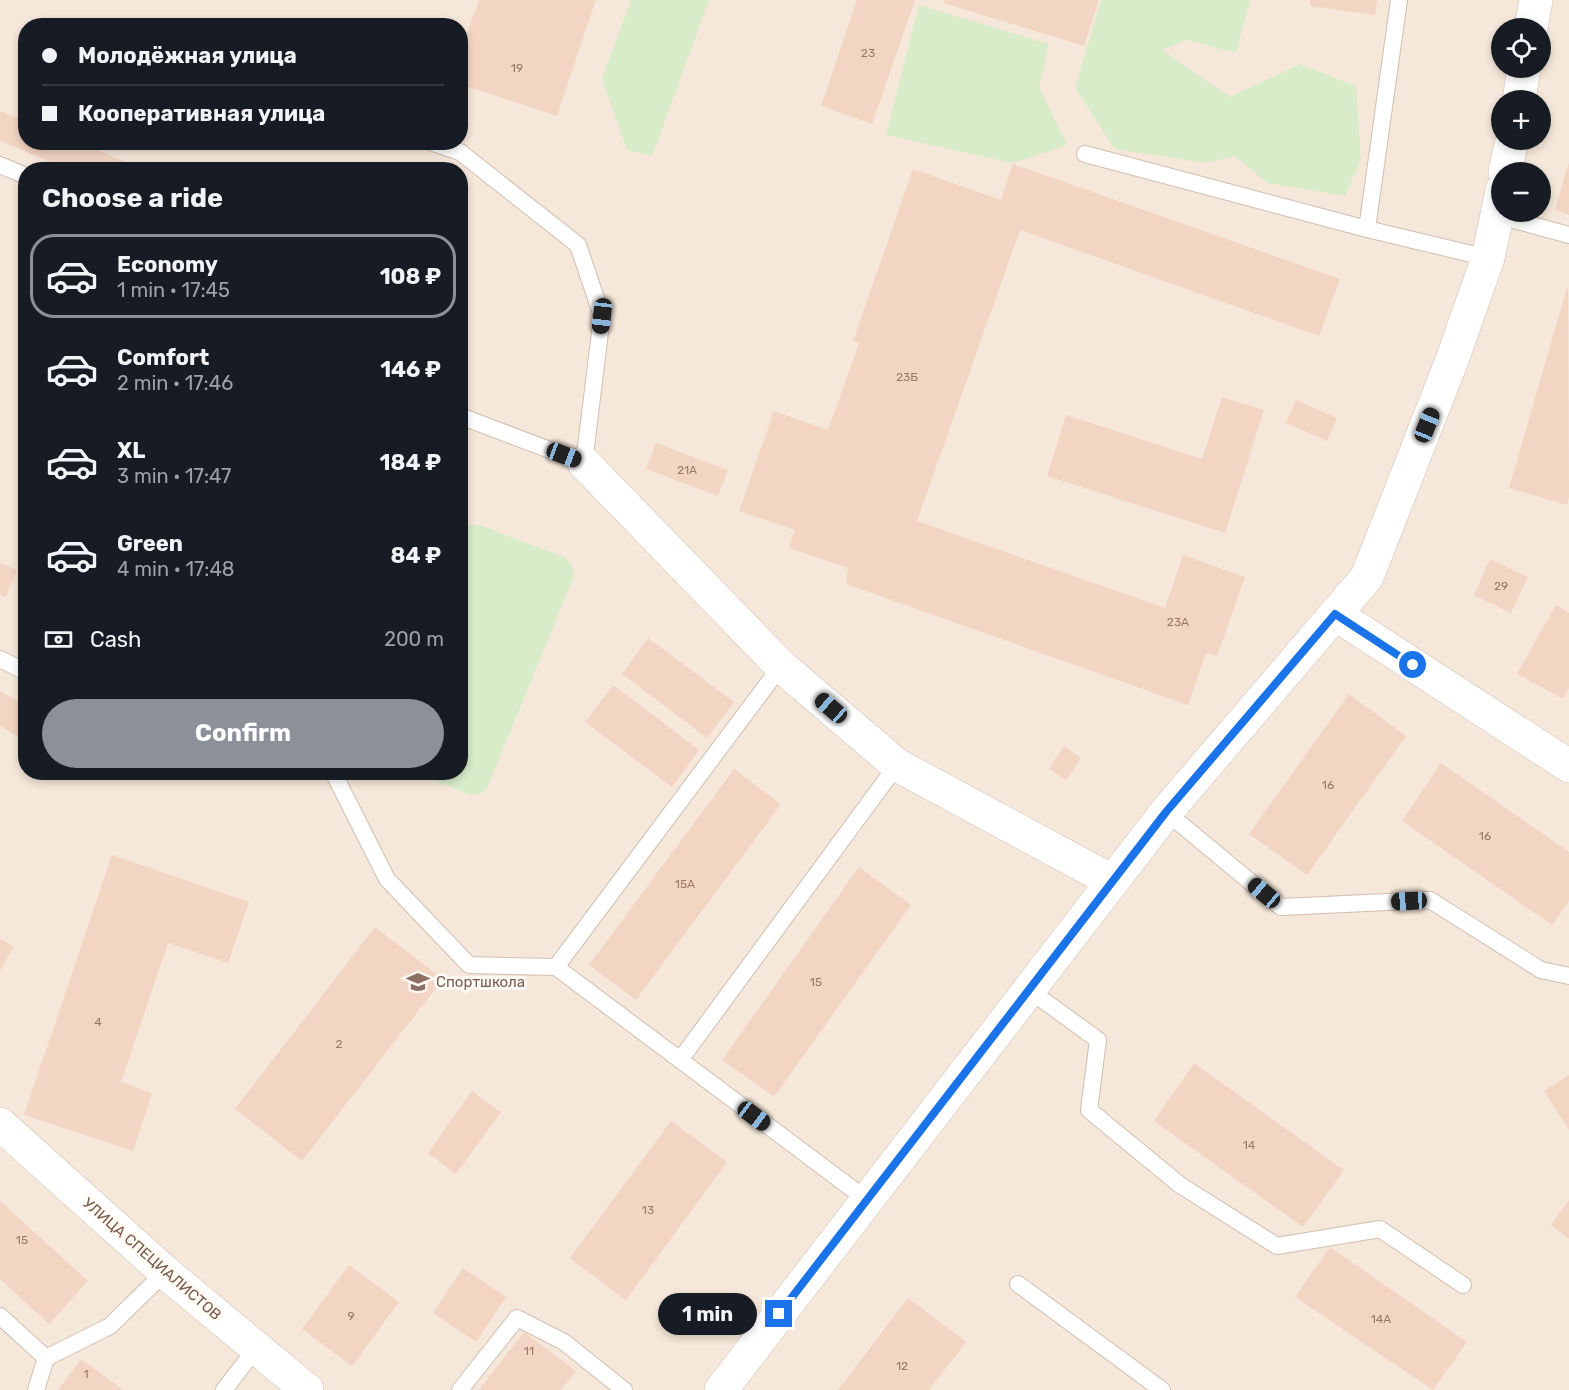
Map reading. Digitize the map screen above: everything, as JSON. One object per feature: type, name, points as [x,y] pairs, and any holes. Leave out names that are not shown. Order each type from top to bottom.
[{"type":"street","points":[[1533,18],[1536,0]]},
{"type":"street","points":[[721,1390],[1166,812],[1367,577],[1452,360],[1488,258],[1495,222]]},
{"type":"street","points":[[584,463],[781,666],[897,765],[1112,881]]},
{"type":"street","points":[[1335,614],[1569,766]]},
{"type":"street","name":"УЛИЦА СПЕЦИАЛИСТОВ","points":[[0,1124],[165,1272],[307,1390]]},
{"type":"lane","points":[[1367,229],[1399,0]]},
{"type":"lane","points":[[454,150],[460,152],[578,244],[602,316],[584,463],[468,419]]},
{"type":"lane","points":[[1085,154],[1367,229],[1488,258]]},
{"type":"lane","points":[[0,165],[18,173]]},
{"type":"lane","points":[[1541,222],[1569,235]]},
{"type":"lane","points":[[0,659],[18,668]]},
{"type":"lane","points":[[556,967],[781,666]]},
{"type":"lane","points":[[680,1060],[897,765]]},
{"type":"lane","points":[[337,780],[387,879],[469,965],[556,967],[867,1200]]},
{"type":"lane","points":[[1166,812],[1281,907],[1430,900],[1541,970],[1569,976]]},
{"type":"lane","points":[[1029,990],[1098,1040],[1089,1110],[1180,1185],[1278,1246],[1380,1229],[1463,1285]]},
{"type":"lane","points":[[36,1390],[46,1358],[110,1326],[165,1272]]},
{"type":"lane","points":[[1018,1284],[1162,1390]]},
{"type":"lane","points":[[0,1316],[46,1358]]},
{"type":"lane","points":[[460,1390],[517,1318],[564,1342],[624,1390]]},
{"type":"lane","points":[[225,1390],[256,1348]]},
{"type":"shaded area","points":[[0,0],[1569,0],[1569,1390],[0,1390]]},
{"type":"green space","points":[[631,0],[709,0],[652,156],[627,150],[602,79]]},
{"type":"green space","points":[[1101,0],[1250,0],[1236,53],[1187,40],[1162,50],[1230,97],[1300,64],[1356,86],[1361,160],[1345,196],[1267,183],[1235,156],[1206,163],[1115,149],[1075,88]]},
{"type":"green space","points":[[919,5],[1049,44],[1039,87],[1067,145],[1013,163],[886,135]]},
{"type":"green space","points":[[480,525],[566,558],[572,566],[574,576],[488,786],[481,794],[470,795],[434,780],[468,780],[468,527]]},
{"type":"building","points":[[479,0],[596,0],[557,116],[468,87],[468,31]]},
{"type":"building","points":[[857,0],[915,0],[872,124],[821,106]]},
{"type":"building","points":[[944,0],[1099,0],[1084,46],[943,3]]},
{"type":"building","points":[[1310,0],[1377,0],[1375,15],[1310,6]]},
{"type":"building","points":[[0,111],[18,118],[18,148],[0,141]]},
{"type":"building","points":[[22,150],[97,150],[126,162],[51,162]]},
{"type":"building","points":[[1013,164],[1340,279],[1319,336],[1020,230],[917,521],[1165,608],[1183,555],[1245,577],[1217,656],[1206,653],[1188,705],[846,584],[848,568],[789,548],[795,530],[739,511],[774,411],[828,430],[859,343],[853,341],[913,169],[1001,200]]},
{"type":"building","points":[[1569,164],[1569,215],[1555,210]]},
{"type":"building","points":[[1568,284],[1569,497],[1567,505],[1509,488]]},
{"type":"building","points":[[1222,397],[1264,410],[1225,533],[1047,476],[1066,415],[1202,459]]},
{"type":"building","points":[[1296,400],[1337,418],[1327,441],[1286,423]]},
{"type":"building","points":[[656,443],[728,470],[718,496],[646,469]]},
{"type":"building","points":[[1490,559],[1528,577],[1511,613],[1474,595]]},
{"type":"building","points":[[0,563],[17,570],[6,597],[0,595]]},
{"type":"building","points":[[1556,605],[1569,613],[1569,688],[1563,699],[1517,674]]},
{"type":"building","points":[[648,638],[734,702],[707,738],[622,674]]},
{"type":"building","points":[[613,685],[699,750],[672,787],[585,722]]},
{"type":"building","points":[[0,691],[18,701],[18,737],[0,726]]},
{"type":"building","points":[[1349,694],[1406,736],[1307,875],[1249,834]]},
{"type":"building","points":[[1064,746],[1081,758],[1066,780],[1049,769]]},
{"type":"building","points":[[1441,763],[1569,852],[1569,901],[1552,925],[1402,821]]},
{"type":"building","points":[[734,769],[781,804],[636,1000],[589,965]]},
{"type":"building","points":[[112,855],[249,902],[228,963],[168,943],[121,1082],[152,1093],[133,1151],[24,1115]]},
{"type":"building","points":[[859,867],[911,905],[774,1097],[722,1060]]},
{"type":"building","points":[[375,927],[443,979],[302,1161],[235,1109]]},
{"type":"building","points":[[0,939],[14,946],[0,971]]},
{"type":"building","points":[[1194,1063],[1344,1170],[1303,1227],[1154,1121]]},
{"type":"building","points":[[1569,1075],[1569,1130],[1544,1091]]},
{"type":"building","points":[[472,1091],[501,1112],[456,1174],[428,1153]]},
{"type":"building","points":[[671,1121],[727,1162],[626,1300],[570,1258]]},
{"type":"building","points":[[1569,1200],[1569,1239],[1551,1225]]},
{"type":"building","points":[[0,1201],[88,1281],[49,1324],[0,1279]]},
{"type":"building","points":[[1330,1247],[1467,1342],[1433,1390],[1295,1297]]},
{"type":"building","points":[[349,1265],[399,1302],[352,1366],[302,1329]]},
{"type":"building","points":[[463,1268],[506,1297],[476,1342],[433,1313]]},
{"type":"building","points":[[908,1298],[966,1342],[929,1390],[838,1390]]},
{"type":"building","points":[[524,1332],[576,1371],[561,1390],[479,1390]]},
{"type":"building","points":[[81,1359],[123,1390],[58,1390]]},
{"type":"place","name":"Спортшкола","points":[[418,982]]},
{"type":"route","points":[[779,1314],[1166,812],[1335,614],[1413,665]]}]
